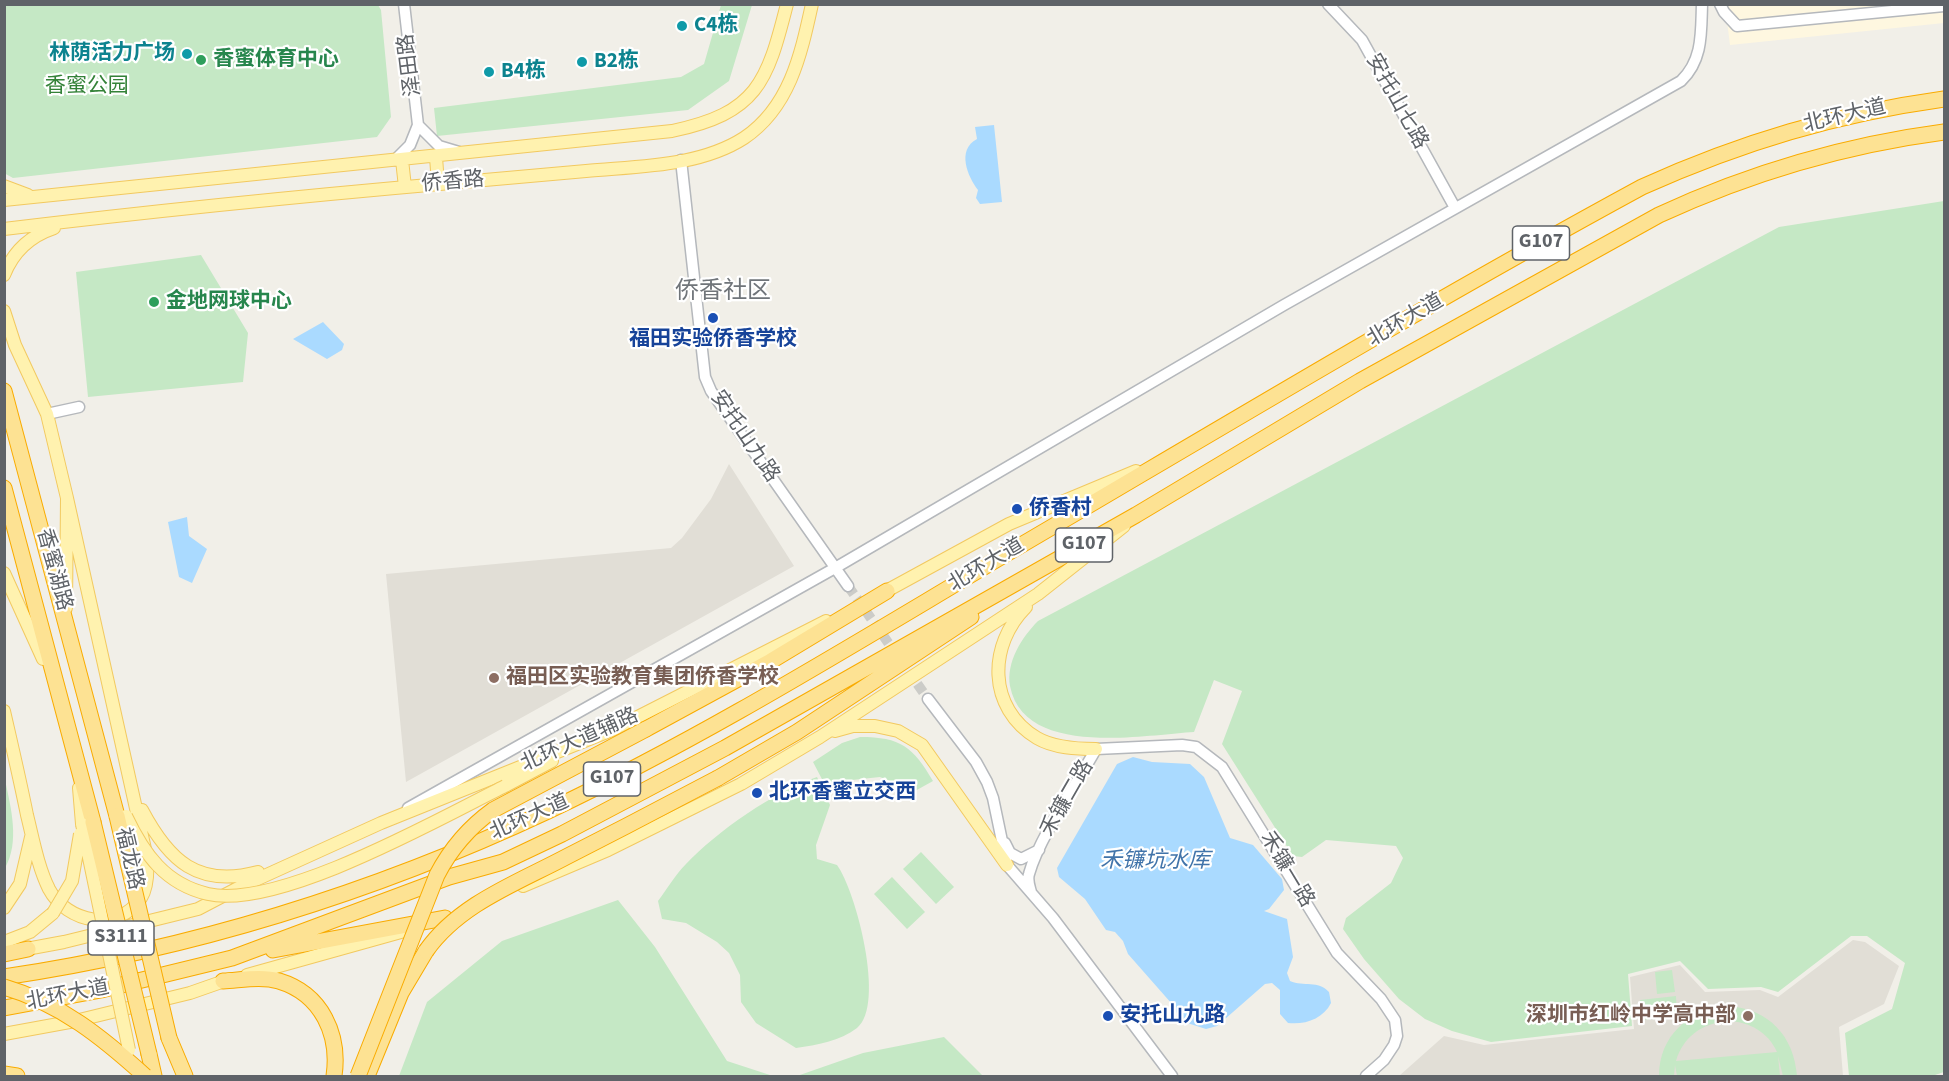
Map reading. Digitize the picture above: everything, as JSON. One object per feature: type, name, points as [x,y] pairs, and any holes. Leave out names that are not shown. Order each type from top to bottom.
[{"type":"highway","name":"北环大道","points":[[4,978],[169,947],[279,917],[424,865],[545,813],[755,703],[1168,459],[1642,187],[1696,162],[1812,123],[1887,107],[1944,99]]},
{"type":"highway","name":"北环大道","points":[[4,1008],[101,990],[232,958],[450,877],[503,862],[562,834],[725,748],[1136,515],[1360,381],[1659,215],[1705,194],[1813,158],[1944,132]]},
{"type":"highway","name":"香蜜湖路","points":[[5,394],[100,749]]},
{"type":"highway","name":"香蜜湖路","points":[[4,488],[76,757]]},
{"type":"highway","points":[[367,1077],[401,993],[426,951],[437,936],[469,909],[759,756],[929,646],[1032,574]]},
{"type":"highway","points":[[358,1077],[438,875],[459,841],[493,810],[771,661],[887,591]]},
{"type":"highway","name":"福龙路","points":[[100,749],[122,816],[176,1077]]},
{"type":"highway","name":"福龙路","points":[[76,757],[88,823],[154,1077]]},
{"type":"highway","points":[[232,958],[445,918]]},
{"type":"highway","points":[[4,952],[28,949]]},
{"type":"highway","points":[[223,981],[258,978],[278,981],[297,989],[312,1000],[323,1012],[330,1025],[334,1044],[333,1077]]},
{"type":"highway","points":[[4,987],[50,1005],[85,1025],[145,1077]]},
{"type":"highway","points":[[169,1038],[185,1077]]},
{"type":"highway","points":[[4,1074],[17,1077]]},
{"type":"main road","name":"侨香路","points":[[4,200],[436,157],[672,131],[707,124],[732,110],[752,94],[765,76],[776,50],[787,4]]},
{"type":"main road","name":"侨香路","points":[[4,229],[405,187],[668,164],[721,149],[744,138],[768,118],[787,90],[800,55],[812,4]]},
{"type":"main road","points":[[436,157],[438,184]]},
{"type":"main road","points":[[397,161],[405,187]]},
{"type":"main road","points":[[4,186],[42,196]]},
{"type":"main road","points":[[4,275],[15,254],[31,239],[42,232],[75,221]]},
{"type":"main road","points":[[4,311],[19,354],[47,414],[135,797],[147,858],[146,887],[134,906],[113,917],[91,920],[80,918],[63,908],[49,889],[32,832],[4,711]]},
{"type":"main road","name":"北环大道辅路","points":[[28,949],[198,909],[381,823],[612,730],[745,660],[887,591],[1009,524],[1168,459]]},
{"type":"main road","points":[[67,498],[65,586],[69,630]]},
{"type":"main road","points":[[4,1034],[178,996],[445,918],[608,850],[696,808],[820,737],[1038,594],[1113,537],[1136,515]]},
{"type":"main road","points":[[4,573],[29,624],[62,708]]},
{"type":"main road","points":[[1038,594],[1013,620],[999,650],[998,676],[1005,701],[1017,722],[1039,739],[1070,747],[1096,749]]},
{"type":"main road","points":[[820,737],[863,724],[885,728],[912,738],[933,759],[1007,865]]},
{"type":"main road","points":[[122,816],[138,842],[162,871],[194,890],[210,895],[236,897],[274,889],[358,859],[612,730]]},
{"type":"main road","points":[[135,797],[154,833],[183,863],[208,877],[235,878],[302,860]]},
{"type":"main road","points":[[4,942],[19,938],[42,924],[62,901],[76,867],[88,823]]},
{"type":"main road","points":[[88,823],[134,1077]]},
{"type":"main road","points":[[4,908],[22,876],[32,832]]},
{"type":"street","name":"泽田路","points":[[397,161],[410,146],[418,125],[404,4]]},
{"type":"street","name":"安托山七路","points":[[1328,4],[1362,40],[1454,207]]},
{"type":"street","points":[[381,823],[835,568],[1454,207],[1681,81],[1692,70],[1697,60],[1701,41],[1702,4]]},
{"type":"street","points":[[1720,4],[1737,26],[1944,6]]},
{"type":"street","name":"泽田路","points":[[418,125],[439,146],[466,153]]},
{"type":"street","name":"安托山九路","points":[[681,160],[705,377],[711,391],[848,586]]},
{"type":"street","points":[[47,414],[80,407]]},
{"type":"street","points":[[928,699],[976,762],[987,782],[1007,865],[1032,892],[1172,1077]]},
{"type":"street","name":"禾镰一路","points":[[1096,749],[1189,746],[1204,752],[1222,767],[1337,953],[1381,999],[1395,1020],[1397,1036],[1394,1045],[1384,1060],[1366,1077]]},
{"type":"street","name":"禾镰二路","points":[[1032,892],[1028,881],[1029,873],[1039,849],[1096,749]]},
{"type":"street","name":"禾镰二路","points":[[1001,837],[1015,857],[1026,857],[1039,849]]},
{"type":"shaded area","points":[[1725,5],[1944,5],[1944,23],[1730,45]]},
{"type":"shaded area","name":"福田区实验教育集团侨香学校","points":[[729,464],[794,566],[406,782],[386,574],[671,548],[682,538],[711,499]]},
{"type":"shaded area","name":"深圳市红岭中学高中部","points":[[1853,940],[1865,942],[1899,966],[1884,1004],[1839,1027],[1843,1076],[1399,1076],[1444,1036],[1484,1045],[1634,1029],[1630,977],[1680,965],[1705,992],[1760,990],[1778,997]]},
{"type":"green space","name":"香蜜公园","points":[[4,5],[378,5],[381,10],[391,117],[377,137],[13,178],[4,173]]},
{"type":"green space","points":[[721,5],[752,5],[729,81],[688,110],[437,136],[434,108],[681,77],[704,64]]},
{"type":"green space","points":[[1944,201],[1944,1072],[1932,1076],[1849,1076],[1845,1033],[1892,1009],[1905,963],[1867,936],[1851,936],[1778,992],[1761,987],[1708,989],[1680,961],[1628,974],[1632,1026],[1491,1042],[1452,1031],[1425,1019],[1399,999],[1364,959],[1343,929],[1346,918],[1391,883],[1403,858],[1396,846],[1326,840],[1302,857],[1293,856],[1222,744],[1242,691],[1214,680],[1194,732],[1146,736],[1088,737],[1061,733],[1037,724],[1020,709],[1010,686],[1010,668],[1021,642],[1038,621],[1779,227]]},
{"type":"green space","name":"金地网球中心","points":[[201,255],[248,333],[243,382],[88,397],[76,272]]},
{"type":"green space","points":[[860,737],[886,739],[904,746],[919,760],[933,781],[915,791],[880,777],[824,783],[813,762],[842,743]]},
{"type":"green space","points":[[817,777],[830,805],[816,845],[817,859],[837,865],[845,879],[865,948],[869,996],[865,1015],[857,1028],[836,1039],[796,1048],[756,1023],[741,1002],[740,975],[729,953],[717,942],[686,923],[662,919],[658,901],[686,864],[713,839],[765,802]]},
{"type":"green space","points":[[5,780],[12,813],[13,836],[10,858],[5,868]]},
{"type":"green space","points":[[921,852],[954,887],[936,904],[903,869]]},
{"type":"green space","points":[[892,877],[925,912],[907,929],[874,894]]},
{"type":"green space","points":[[618,900],[655,947],[727,1061],[773,1076],[399,1076],[427,1002],[502,941]]},
{"type":"green space","points":[[1672,970],[1675,992],[1657,994],[1655,972]]},
{"type":"green space","points":[[1676,996],[1677,1016],[1642,1020],[1640,1000]]},
{"type":"green space","points":[[1728,1006],[1743,1008],[1767,1019],[1777,1027],[1791,1049],[1797,1076],[1783,1076],[1778,1056],[1780,1076],[1677,1076],[1675,1065],[1674,1076],[1659,1076],[1664,1049],[1679,1027],[1689,1019],[1714,1008]],"holes":[[[1719,1022],[1736,1022],[1757,1029],[1769,1039],[1777,1052],[1676,1061],[1683,1045],[1702,1028]]]},
{"type":"green space","points":[[944,1037],[983,1076],[797,1076],[863,1053]]},
{"type":"water","points":[[994,125],[1002,202],[980,204],[976,198],[978,190],[968,171],[965,157],[971,144],[977,139],[975,127]]},
{"type":"water","points":[[323,322],[344,344],[342,350],[327,359],[293,339]]},
{"type":"water","points":[[187,517],[189,536],[207,549],[192,583],[179,577],[168,522]]},
{"type":"water","name":"禾镰坑水库","points":[[1133,757],[1152,762],[1190,764],[1204,777],[1230,838],[1253,845],[1282,879],[1284,890],[1269,909],[1264,911],[1287,919],[1293,957],[1287,973],[1290,981],[1320,986],[1329,992],[1331,1003],[1328,1009],[1318,1017],[1307,1022],[1288,1023],[1280,1014],[1280,990],[1272,983],[1265,984],[1217,1026],[1206,1029],[1181,1021],[1172,1004],[1128,954],[1123,941],[1115,932],[1106,930],[1085,899],[1059,877],[1057,868],[1117,764]]},
{"type":"tunnel","points":[[848,586],[928,699]]},
{"type":"place","name":"C4栋","points":[[682,26]]},
{"type":"place","name":"林荫活力广场","points":[[187,54]]},
{"type":"place","name":"香蜜体育中心","points":[[201,60]]},
{"type":"place","name":"B2栋","points":[[582,62]]},
{"type":"place","name":"B4栋","points":[[489,72]]},
{"type":"place","name":"金地网球中心","points":[[154,302]]},
{"type":"place","name":"福田实验侨香学校","points":[[713,318]]},
{"type":"place","name":"侨香村","points":[[1017,509]]},
{"type":"place","name":"福田区实验教育集团侨香学校","points":[[494,678]]},
{"type":"place","name":"北环香蜜立交西","points":[[757,793]]},
{"type":"place","name":"安托山九路","points":[[1108,1016]]},
{"type":"place","name":"深圳市红岭中学高中部","points":[[1748,1016]]},
{"type":"district","name":"侨香社区","points":[[723,293]]}]
